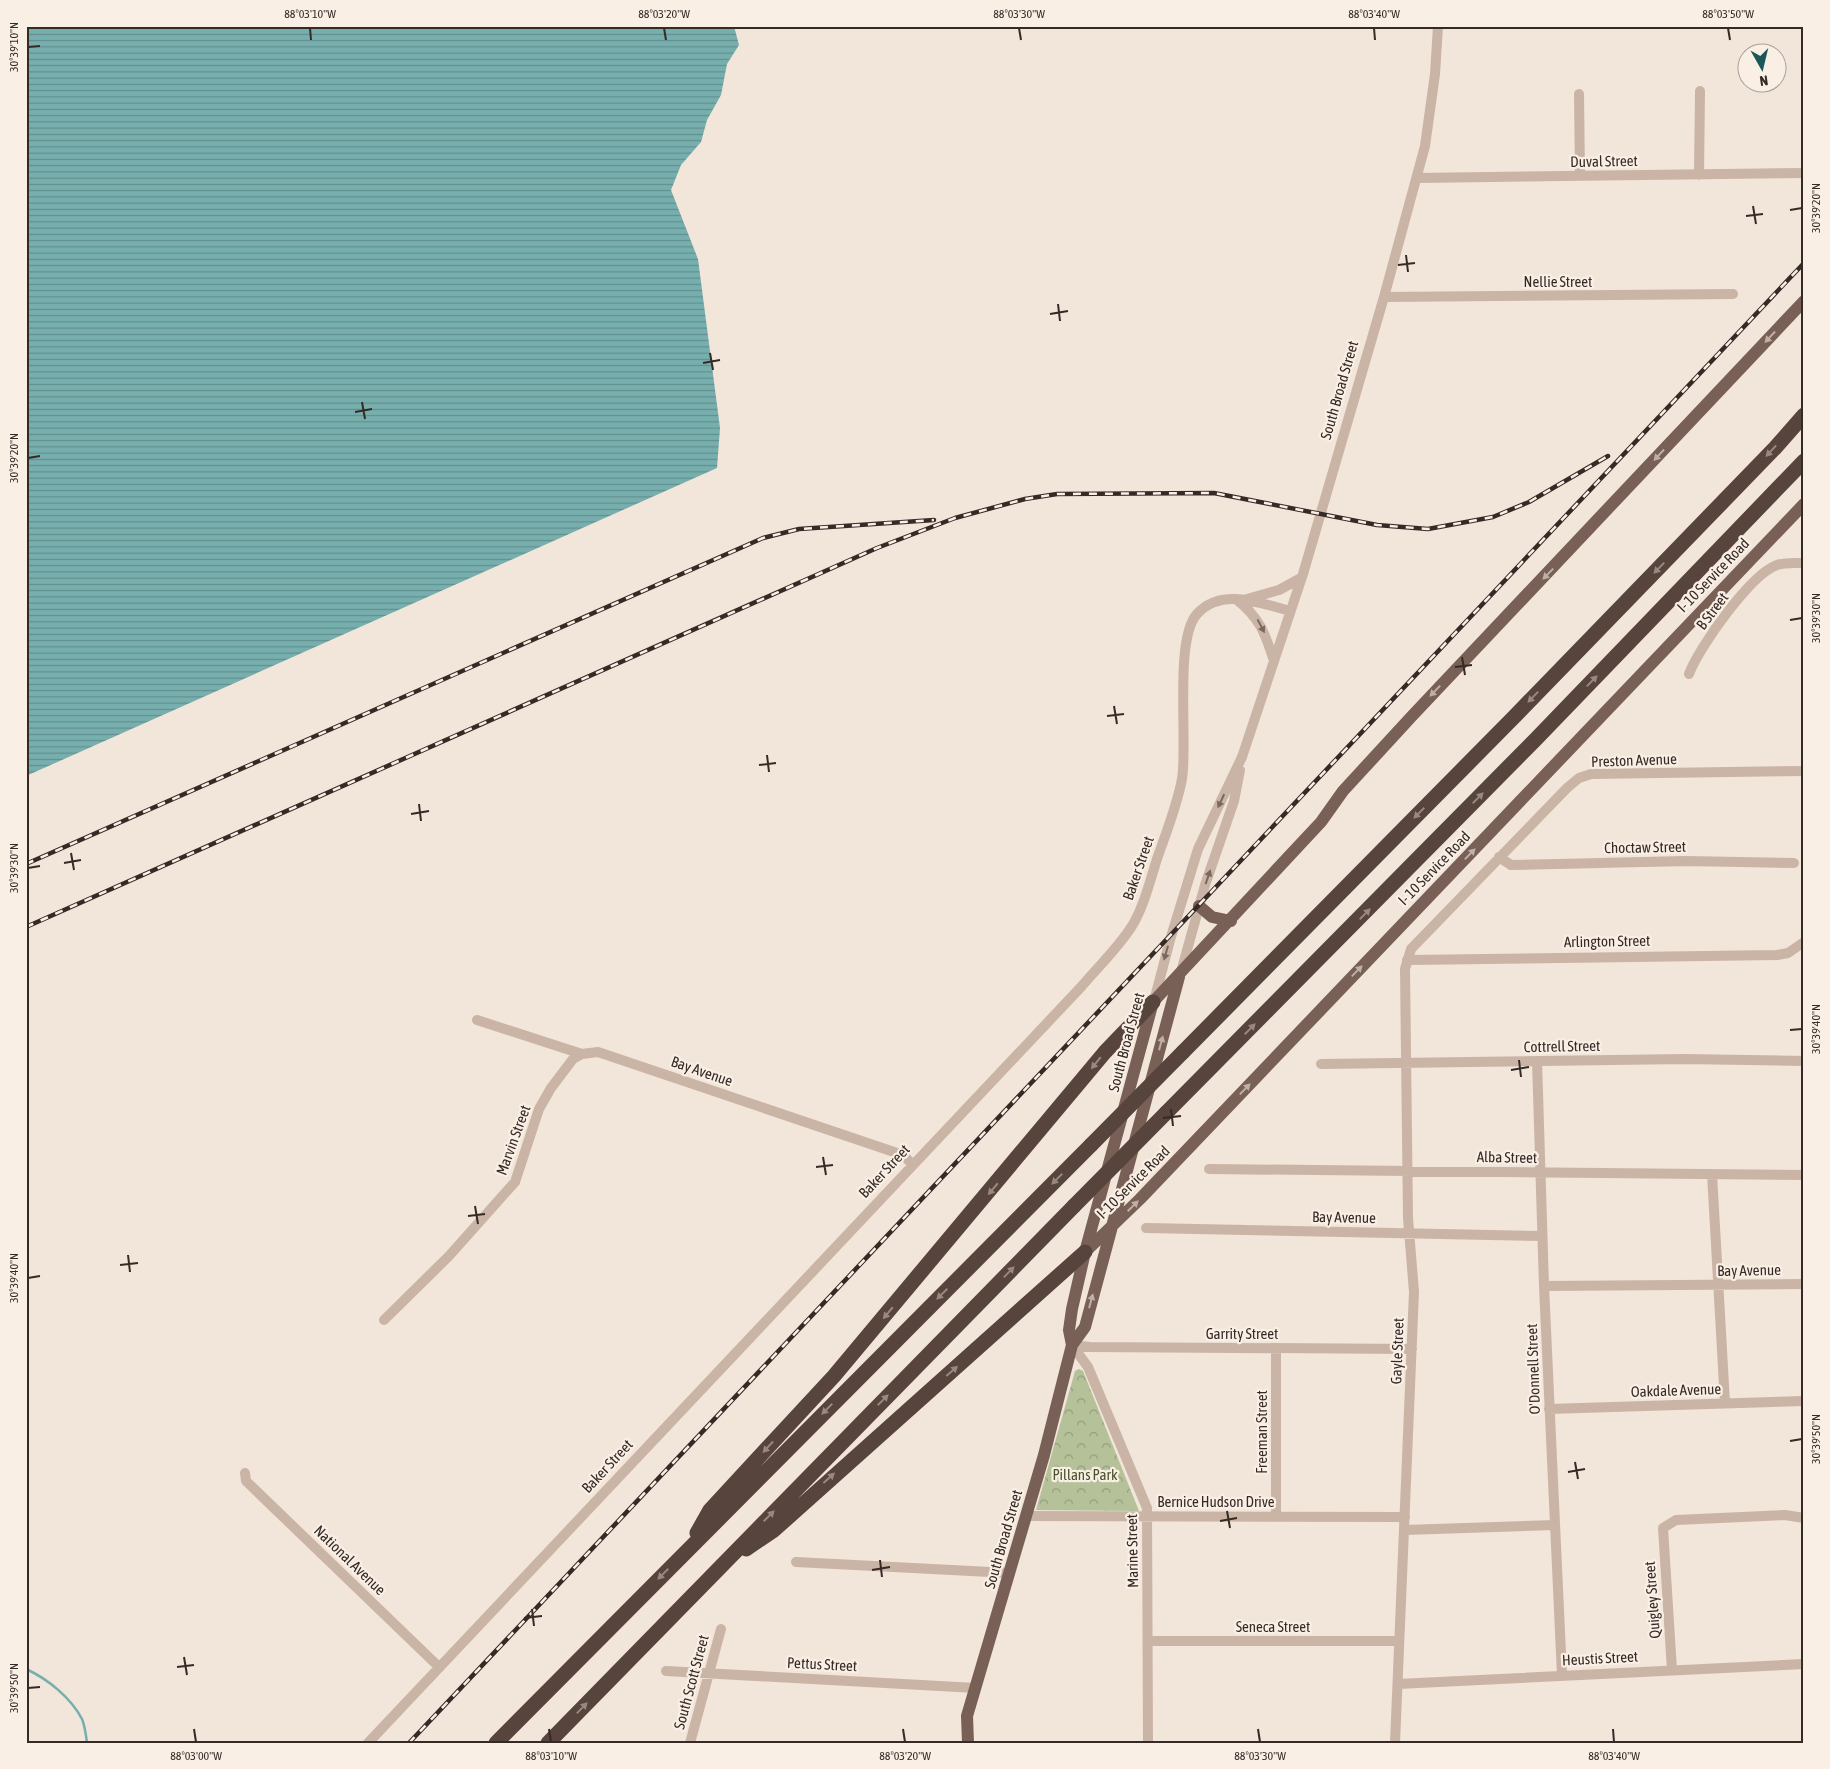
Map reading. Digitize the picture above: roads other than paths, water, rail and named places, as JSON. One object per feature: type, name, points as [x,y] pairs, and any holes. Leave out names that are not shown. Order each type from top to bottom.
[{"type":"highway","points":[[496,1743],[1184,1052],[1514,717],[1761,462],[1804,415]]},
{"type":"highway","points":[[548,1743],[1074,1206],[1536,739],[1804,461]]},
{"type":"highway","points":[[687,1550],[710,1510],[834,1376],[1106,1052],[1153,1002]]},
{"type":"highway","points":[[711,1575],[774,1530],[1085,1252]]},
{"type":"main road","points":[[1153,1002],[1231,921],[1321,822],[1343,791],[1412,716],[1804,301]]},
{"type":"main road","name":"I- 10 Service Road","points":[[1085,1252],[1804,504]]},
{"type":"main road","points":[[1199,906],[1212,917],[1231,921]]},
{"type":"main road","name":"South Broad Street","points":[[968,1743],[968,1716],[1027,1516],[1072,1345],[1085,1327],[1180,974]]},
{"type":"main road","name":"South Broad Street","points":[[1072,1345],[1069,1330],[1085,1252],[1153,1002]]},
{"type":"street","name":"South Broad Street","points":[[1153,1002],[1198,849],[1242,757],[1274,662],[1301,578],[1384,297],[1417,178],[1430,114],[1438,26]]},
{"type":"street","points":[[1700,91],[1700,175]]},
{"type":"street","points":[[1579,94],[1580,176]]},
{"type":"street","name":"Duval Street","points":[[1417,178],[1700,175],[1804,171]]},
{"type":"street","name":"Nellie Street","points":[[1384,297],[1733,294]]},
{"type":"street","name":"B Street","points":[[1689,674],[1695,658],[1747,589],[1766,572],[1785,563],[1804,563]]},
{"type":"street","points":[[1274,662],[1260,623],[1241,599],[1278,590],[1301,578]]},
{"type":"street","name":"Baker Street","points":[[368,1743],[1080,987],[1132,926],[1142,904],[1182,778],[1186,642],[1189,626],[1196,615],[1205,607],[1218,601],[1241,599],[1290,611]]},
{"type":"street","name":"South Broad Street","points":[[1180,974],[1199,906],[1234,801],[1242,757]]},
{"type":"street","name":"Preston Avenue","points":[[1407,960],[1411,949],[1419,939],[1579,778],[1592,774],[1804,771]]},
{"type":"street","name":"Choctaw Street","points":[[1499,857],[1511,865],[1686,861],[1794,863]]},
{"type":"street","name":"Arlington Street","points":[[1407,960],[1777,955],[1788,954],[1804,942]]},
{"type":"street","name":"Gayle Street","points":[[1395,1743],[1414,1292],[1407,1171],[1405,969],[1407,960]]},
{"type":"street","name":"Bay Avenue","points":[[477,1020],[582,1054],[598,1052],[904,1155],[912,1164]]},
{"type":"street","name":"Marvin Street","points":[[384,1320],[449,1256],[515,1182],[539,1109],[551,1088],[574,1059],[582,1054]]},
{"type":"street","name":"Cottrell Street","points":[[1321,1064],[1684,1059],[1804,1061]]},
{"type":"street","name":"O'Donnell Street","points":[[1537,1061],[1549,1409],[1562,1675]]},
{"type":"street","name":"Alba Street","points":[[1209,1169],[1804,1175]]},
{"type":"street","points":[[1712,1174],[1725,1404]]},
{"type":"street","name":"Bay Avenue","points":[[1146,1228],[1542,1236]]},
{"type":"street","name":"Bay Avenue","points":[[1544,1286],[1804,1284]]},
{"type":"street","name":"Garrity Street","points":[[1072,1345],[1090,1347],[1412,1349]]},
{"type":"street","name":"Marine Street","points":[[1072,1345],[1088,1367],[1147,1508],[1148,1743]]},
{"type":"street","name":"Freeman Street","points":[[1276,1348],[1276,1516]]},
{"type":"street","name":"Oakdale Avenue","points":[[1549,1409],[1804,1401]]},
{"type":"street","name":"National Avenue","points":[[245,1473],[246,1481],[439,1667]]},
{"type":"street","name":"Quigley Street","points":[[1672,1670],[1663,1528],[1676,1520],[1785,1515],[1804,1518]]},
{"type":"street","name":"Bernice Hudson Drive","points":[[1027,1516],[1405,1517]]},
{"type":"street","points":[[1404,1530],[1555,1526]]},
{"type":"street","points":[[796,1562],[1010,1573]]},
{"type":"street","name":"South Scott Street","points":[[690,1743],[721,1629]]},
{"type":"street","name":"Seneca Street","points":[[1148,1642],[1399,1641]]},
{"type":"street","name":"Heustis Street","points":[[1398,1684],[1804,1664]]},
{"type":"street","name":"Pettus Street","points":[[666,1671],[976,1688]]},
{"type":"water","points":[[26,26],[734,26],[739,45],[727,64],[721,95],[707,120],[701,142],[681,165],[671,190],[698,259],[720,428],[717,468],[26,776]]},
{"type":"waterway","points":[[26,1669],[50,1684],[72,1704],[82,1719],[87,1743]]},
{"type":"railway","points":[[409,1743],[1804,263]]},
{"type":"railway","points":[[26,927],[877,548],[955,518],[1025,499],[1057,494],[1214,493],[1377,525],[1428,529],[1493,517],[1529,502],[1608,456]]},
{"type":"railway","points":[[26,864],[763,538],[799,529],[934,520]]},
{"type":"park label","name":"Pillans Park","points":[[1085,1474]]}]
